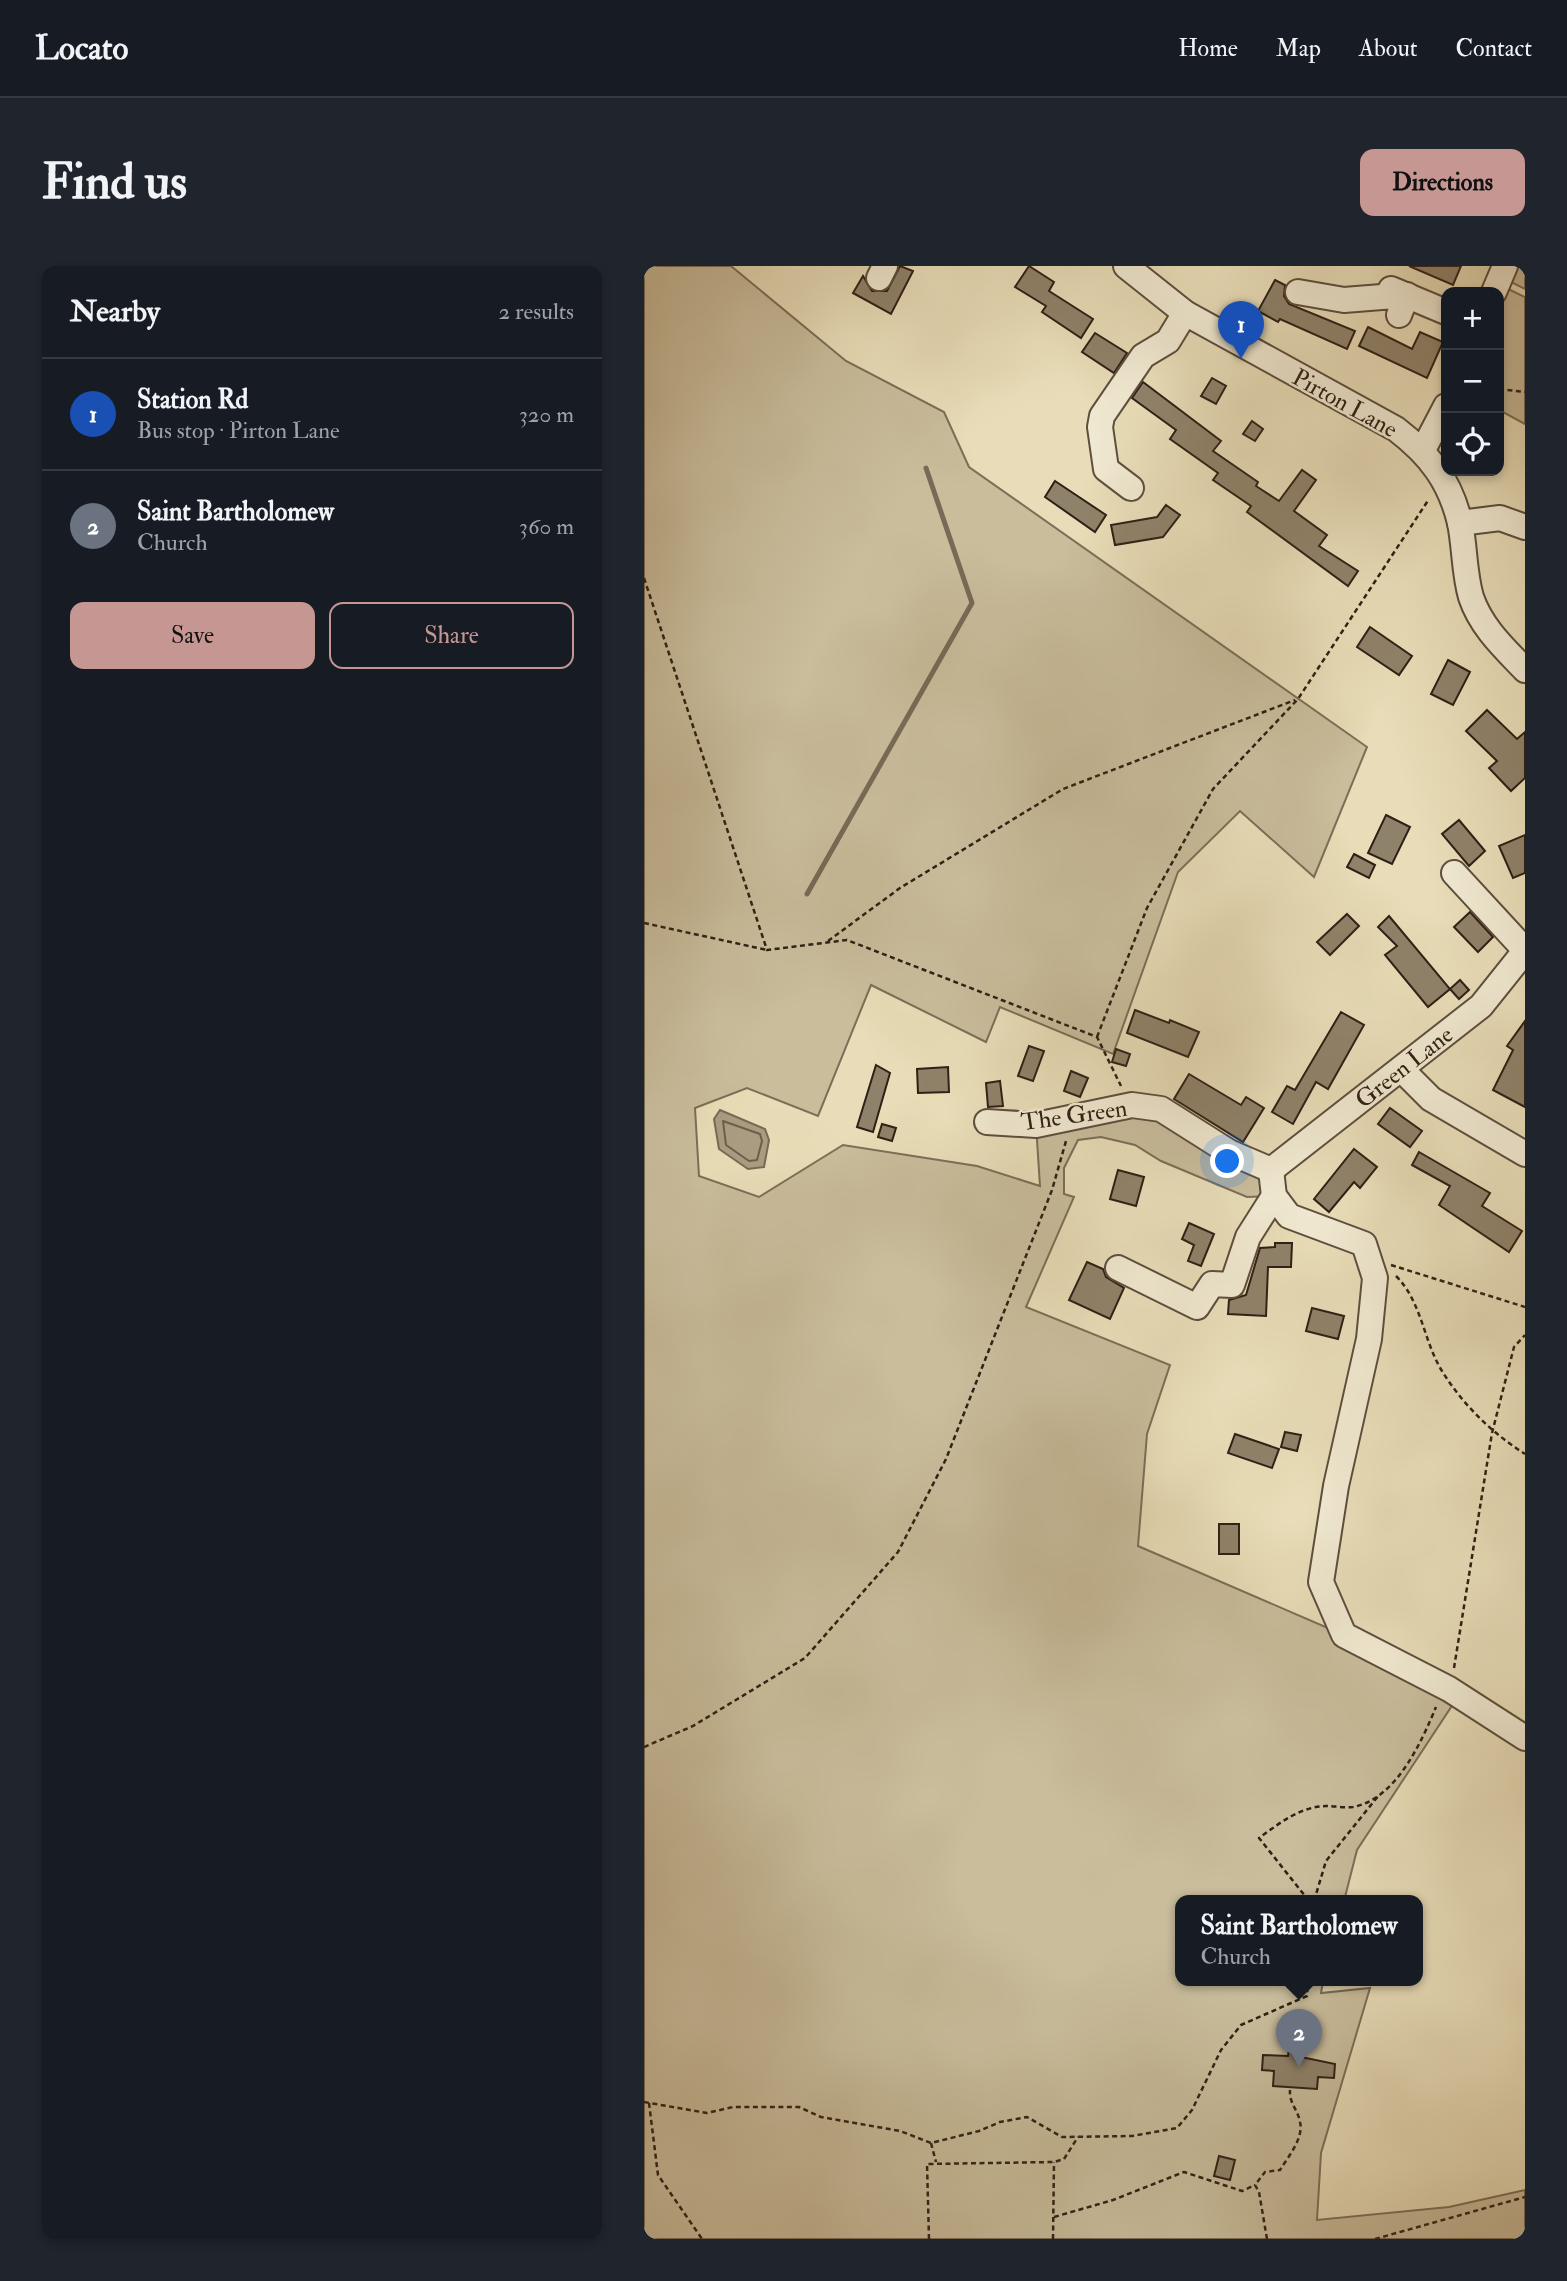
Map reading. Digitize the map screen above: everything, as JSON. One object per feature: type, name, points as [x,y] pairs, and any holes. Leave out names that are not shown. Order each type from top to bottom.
[{"type":"street","name":"Pirton Lane","points":[[1126,266],[1185,313],[1396,429],[1423,450]]},
{"type":"street","points":[[1298,292],[1344,300],[1399,300],[1441,311]]},
{"type":"street","points":[[1131,488],[1106,469],[1100,427],[1102,416],[1143,356],[1168,341],[1185,313]]},
{"type":"street","points":[[1442,413],[1423,450],[1444,477],[1460,523],[1472,599],[1490,633],[1525,670]]},
{"type":"street","points":[[1460,523],[1500,518],[1525,527]]},
{"type":"street","points":[[1454,873],[1525,951]]},
{"type":"street","name":"Green Lane","points":[[1271,1170],[1480,1006],[1525,951]]},
{"type":"street","points":[[1401,1069],[1430,1100],[1525,1154]]},
{"type":"street","name":"The Green","points":[[987,1122],[1036,1125],[1132,1105],[1161,1108],[1229,1152],[1271,1170]]},
{"type":"street","points":[[1271,1170],[1274,1196],[1289,1216],[1363,1244],[1375,1278],[1369,1339],[1336,1486],[1321,1582],[1344,1635],[1447,1688],[1525,1738]]},
{"type":"street","points":[[1118,1268],[1196,1307],[1212,1284],[1233,1284],[1248,1237],[1274,1196]]},
{"type":"path","points":[[1504,390],[1525,392]]},
{"type":"path","points":[[1097,1037],[1146,908],[1213,789],[1298,699],[1444,477]]},
{"type":"path","points":[[644,578],[767,950]]},
{"type":"path","points":[[826,942],[900,888],[1063,789],[1298,699]]},
{"type":"path","points":[[644,923],[767,950],[847,940],[1097,1037],[1132,1105]]},
{"type":"path","points":[[644,1746],[693,1726],[805,1658],[898,1552],[946,1459],[1052,1190],[1073,1117]]},
{"type":"path","points":[[1525,1307],[1381,1261],[1410,1290],[1442,1371],[1492,1433],[1525,1454]]},
{"type":"path","points":[[1314,1895],[1326,1861],[1420,1744],[1447,1688],[1492,1433],[1514,1347],[1525,1335]]},
{"type":"path","points":[[1307,1895],[1259,1838],[1292,1813],[1323,1806],[1353,1807],[1380,1795]]},
{"type":"path","points":[[702,2239],[658,2175],[646,2102],[707,2113],[733,2107],[799,2107],[821,2118],[900,2131],[931,2143],[979,2131],[1000,2122],[1027,2118],[1062,2137],[1132,2136],[1177,2128],[1192,2110],[1221,2050],[1241,2025],[1307,1996],[1308,1986]]},
{"type":"path","points":[[1054,2217],[1113,2200],[1184,2172],[1242,2191],[1255,2185],[1265,2172],[1280,2170],[1300,2132],[1300,2122],[1290,2100],[1290,2090]]},
{"type":"path","points":[[929,2239],[927,2164],[1054,2162],[1063,2158],[1078,2137]]},
{"type":"path","points":[[931,2143],[936,2162]]},
{"type":"path","points":[[1053,2239],[1054,2162]]},
{"type":"path","points":[[1255,2185],[1259,2192],[1267,2239]]},
{"type":"path","points":[[1375,2239],[1525,2197]]},
{"type":"shaded area","points":[[644,266],[731,266],[846,361],[944,412],[969,467],[1367,747],[1314,877],[1240,811],[1178,872],[1113,1054],[1000,1007],[986,1042],[871,985],[818,1116],[747,1088],[695,1108],[699,1176],[759,1197],[843,1145],[977,1166],[1040,1186],[1036,1125],[1132,1105],[1271,1170],[1274,1196],[1247,1197],[1161,1161],[1135,1145],[1101,1137],[1078,1140],[1064,1168],[1064,1194],[1074,1197],[1026,1307],[1170,1365],[1147,1434],[1138,1546],[1344,1635],[1459,1695],[1357,1850],[1346,1895],[1175,1895],[1175,1986],[1322,1986],[1321,1993],[1370,1988],[1321,2153],[1317,2220],[1449,2207],[1525,2190],[1525,2239],[644,2239]]},
{"type":"shaded area","points":[[1519,266],[1525,266],[1525,289],[1511,282]]},
{"type":"shaded area","points":[[1506,288],[1525,297],[1525,424],[1504,413]]},
{"type":"water","points":[[720,1110],[765,1129],[769,1140],[764,1167],[748,1169],[719,1149],[714,1119]]},
{"type":"building","points":[[900,266],[913,271],[891,314],[853,293],[863,276],[872,291],[887,291]]},
{"type":"building","points":[[1029,266],[1054,282],[1049,291],[1093,319],[1081,338],[1042,312],[1046,306],[1015,287]]},
{"type":"building","points":[[1409,266],[1461,266],[1453,285]]},
{"type":"building","points":[[1275,280],[1285,285],[1284,296],[1289,304],[1355,331],[1347,349],[1280,319],[1278,322],[1258,311]]},
{"type":"building","points":[[1368,327],[1412,349],[1420,332],[1441,341],[1427,378],[1359,346]]},
{"type":"building","points":[[1095,333],[1127,353],[1114,373],[1082,352]]},
{"type":"building","points":[[1212,378],[1226,386],[1216,404],[1201,396]]},
{"type":"building","points":[[1143,382],[1221,441],[1213,451],[1258,482],[1256,486],[1279,501],[1302,470],[1316,480],[1294,511],[1327,535],[1319,546],[1358,571],[1348,586],[1247,512],[1251,506],[1213,480],[1218,473],[1170,439],[1176,430],[1132,398]]},
{"type":"building","points":[[1252,421],[1263,429],[1255,441],[1243,434]]},
{"type":"building","points":[[1055,481],[1106,515],[1095,532],[1045,497]]},
{"type":"building","points":[[1166,505],[1180,515],[1163,537],[1115,545],[1111,525],[1157,517]]},
{"type":"building","points":[[1370,627],[1412,656],[1399,675],[1357,647]]},
{"type":"building","points":[[1448,660],[1470,672],[1453,705],[1431,694]]},
{"type":"building","points":[[1487,710],[1517,739],[1525,732],[1525,778],[1511,791],[1489,768],[1497,761],[1466,731]]},
{"type":"building","points":[[1386,815],[1410,827],[1392,864],[1368,853]]},
{"type":"building","points":[[1459,820],[1485,851],[1469,866],[1442,834]]},
{"type":"building","points":[[1525,835],[1525,873],[1513,878],[1499,846]]},
{"type":"building","points":[[1354,854],[1375,865],[1369,878],[1347,867]]},
{"type":"building","points":[[1470,912],[1493,937],[1478,952],[1454,927]]},
{"type":"building","points":[[1347,914],[1359,926],[1330,955],[1317,942]]},
{"type":"building","points":[[1389,916],[1450,989],[1428,1007],[1385,955],[1397,946],[1378,927]]},
{"type":"building","points":[[1460,980],[1469,990],[1459,999],[1450,989]]},
{"type":"building","points":[[1135,1010],[1199,1032],[1188,1057],[1127,1033]]},
{"type":"building","points":[[1341,1012],[1364,1025],[1328,1089],[1316,1082],[1293,1124],[1272,1112],[1287,1086],[1295,1090]]},
{"type":"building","points":[[1525,1021],[1525,1107],[1493,1090],[1513,1050],[1507,1046]]},
{"type":"building","points":[[1029,1046],[1044,1051],[1033,1081],[1018,1076]]},
{"type":"building","points":[[1116,1049],[1130,1054],[1126,1066],[1112,1062]]},
{"type":"building","points":[[876,1065],[890,1073],[873,1132],[857,1127]]},
{"type":"building","points":[[948,1067],[949,1092],[918,1093],[917,1069]]},
{"type":"building","points":[[1071,1071],[1088,1078],[1080,1097],[1064,1091]]},
{"type":"building","points":[[1189,1074],[1241,1105],[1246,1097],[1264,1108],[1243,1142],[1174,1099]]},
{"type":"building","points":[[1000,1081],[1003,1106],[988,1107],[986,1083]]},
{"type":"building","points":[[1390,1108],[1422,1131],[1410,1147],[1378,1124]]},
{"type":"building","points":[[882,1124],[896,1128],[892,1141],[878,1137]]},
{"type":"building","points":[[1354,1149],[1377,1167],[1360,1188],[1354,1182],[1329,1212],[1314,1199]]},
{"type":"building","points":[[1419,1152],[1490,1193],[1482,1206],[1522,1231],[1509,1252],[1439,1205],[1450,1186],[1412,1165]]},
{"type":"building","points":[[1118,1170],[1144,1177],[1136,1206],[1110,1199]]},
{"type":"building","points":[[1189,1223],[1214,1234],[1201,1266],[1188,1261],[1194,1245],[1182,1239]]},
{"type":"building","points":[[1275,1243],[1292,1243],[1291,1267],[1268,1267],[1266,1316],[1228,1314],[1229,1300],[1246,1295],[1260,1248],[1275,1247]]},
{"type":"building","points":[[1087,1262],[1103,1269],[1106,1277],[1124,1288],[1110,1319],[1069,1300]]},
{"type":"building","points":[[1312,1308],[1344,1316],[1338,1339],[1306,1331]]},
{"type":"building","points":[[1285,1432],[1301,1435],[1297,1451],[1281,1447]]},
{"type":"building","points":[[1235,1434],[1279,1449],[1272,1468],[1228,1453]]},
{"type":"building","points":[[1219,1524],[1239,1524],[1239,1554],[1219,1554]]},
{"type":"building","points":[[1289,2048],[1302,2049],[1301,2057],[1335,2064],[1334,2078],[1318,2077],[1317,2089],[1273,2086],[1274,2071],[1262,2070],[1263,2055],[1288,2056]]},
{"type":"building","points":[[1219,2156],[1235,2160],[1230,2180],[1214,2176]]},
{"type":"waterway","points":[[807,894],[972,603],[926,468]]},
{"type":"place","name":"Station Rd","points":[[1241,359]]},
{"type":"place","name":"Saint Bartholomew","points":[[1299,2067]]}]
